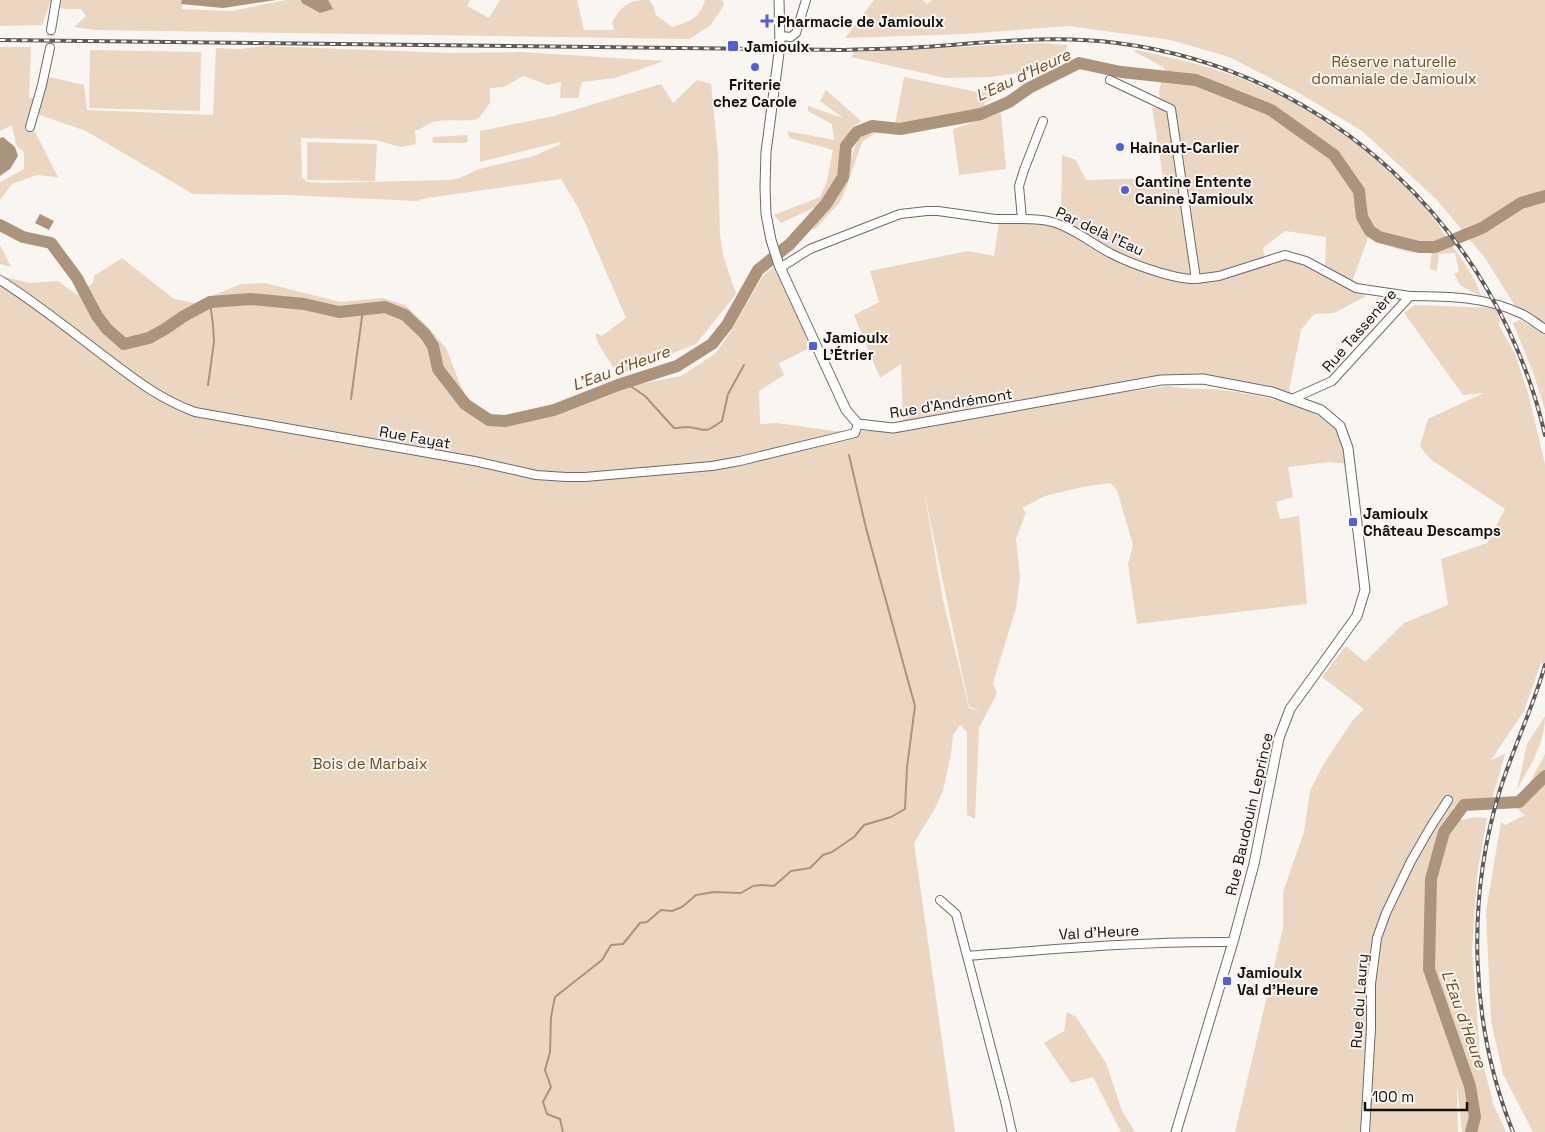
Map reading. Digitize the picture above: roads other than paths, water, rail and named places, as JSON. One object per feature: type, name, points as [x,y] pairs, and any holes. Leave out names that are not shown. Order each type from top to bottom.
[{"type":"street","points":[[51,30],[56,0]]},
{"type":"street","points":[[779,0],[780,48],[766,152],[766,214],[771,240],[780,267],[846,410],[858,424]]},
{"type":"street","points":[[780,36],[791,37],[796,33],[806,0]]},
{"type":"street","points":[[30,127],[50,48]]},
{"type":"street","points":[[1110,80],[1171,109],[1196,279]]},
{"type":"street","points":[[1022,219],[1019,186],[1043,122]]},
{"type":"street","name":"Par delà l'Eau","points":[[780,267],[810,249],[900,214],[932,211],[995,219],[1052,222],[1070,229],[1113,254],[1174,277],[1186,280],[1196,279]]},
{"type":"street","name":"Rue Tassenère","points":[[1196,279],[1219,276],[1285,255],[1306,260],[1356,288],[1410,296]]},
{"type":"street","name":"Rue Fayat","points":[[0,280],[28,298],[144,386],[180,407],[195,412],[474,461],[536,475],[585,477],[712,466],[855,433],[858,424]]},
{"type":"street","points":[[1410,296],[1457,296],[1482,301],[1520,314],[1545,328]]},
{"type":"street","name":"Rue Tassenère","points":[[1292,399],[1332,381],[1410,296]]},
{"type":"street","name":"Rue d'Andrémont","points":[[858,424],[893,428],[1161,380],[1203,379],[1272,392],[1292,399]]},
{"type":"street","name":"Rue Baudouin Leprince","points":[[1176,1132],[1233,942],[1254,864],[1279,738],[1290,709],[1357,616],[1365,590],[1348,448],[1340,426],[1321,410],[1292,399]]},
{"type":"street","name":"Rue du Laury","points":[[1365,1132],[1371,1028],[1371,984],[1378,938],[1386,913],[1411,861],[1448,800]]},
{"type":"street","points":[[940,900],[956,914],[1006,1101],[1012,1132]]},
{"type":"street","name":"Val d'Heure","points":[[967,956],[1174,942],[1233,942]]},
{"type":"waterway","name":"L'Eau d'Heure","points":[[0,225],[23,237],[51,243],[77,278],[97,316],[107,329],[124,344],[149,338],[210,302],[251,299],[304,304],[339,312],[385,307],[405,315],[425,334],[433,346],[438,369],[465,404],[489,420],[505,421],[554,410],[618,385],[677,366],[712,344],[727,325],[758,270],[790,244],[826,204],[843,177],[846,146],[857,132],[872,126],[900,129],[981,114],[1009,102],[1029,88],[1079,63],[1121,72],[1196,80],[1271,110],[1334,155],[1359,191],[1362,217],[1370,231],[1379,237],[1419,247],[1435,247],[1482,228],[1521,203],[1545,196]]},
{"type":"waterway","points":[[208,385],[214,342],[210,302]]},
{"type":"waterway","points":[[351,399],[363,309]]},
{"type":"waterway","points":[[626,383],[645,396],[674,428],[687,427],[708,430],[722,421],[728,394],[744,365]]},
{"type":"waterway","points":[[563,1132],[560,1119],[547,1114],[543,1102],[551,1087],[545,1070],[550,1052],[551,1017],[555,997],[602,960],[611,945],[623,944],[640,923],[647,922],[661,910],[672,911],[682,907],[696,895],[714,892],[741,893],[753,886],[774,886],[791,871],[810,868],[823,855],[832,852],[854,837],[864,825],[891,817],[905,809],[907,767],[915,706],[866,528],[849,455]]},
{"type":"waterway","name":"L'Eau d'Heure","points":[[1471,1132],[1475,1117],[1470,1086],[1429,969],[1431,879],[1444,832],[1464,805],[1519,802],[1545,776]]},
{"type":"tunnel","points":[[50,48],[51,30]]},
{"type":"railway","points":[[0,40],[844,50],[1064,39],[1117,43],[1194,59],[1267,87],[1333,124],[1392,172],[1444,227],[1488,290],[1522,360],[1545,435]]},
{"type":"railway","points":[[1513,1132],[1499,1091],[1488,1049],[1481,1006],[1478,918],[1489,832],[1500,790],[1545,665]]},
{"type":"place","name":"Pharmacie de Jamioulx","points":[[767,21]]},
{"type":"place","name":"Jamioulx","points":[[733,46]]},
{"type":"place","name":"Friterie chez Carole","points":[[755,67]]},
{"type":"place","name":"Hainaut-Carlier","points":[[1120,147]]},
{"type":"place","name":"Cantine Entente Canine Jamioulx","points":[[1125,190]]},
{"type":"place","name":"Jamioulx L'Étrier","points":[[813,346]]},
{"type":"place","name":"Jamioulx Château Descamps","points":[[1353,522]]},
{"type":"place","name":"Jamioulx Val d'Heure","points":[[1227,981]]},
{"type":"park label","name":"Réserve naturelle domaniale de Jamioulx","points":[[1394,70]]},
{"type":"park label","name":"Bois de Marbaix","points":[[370,763]]}]
